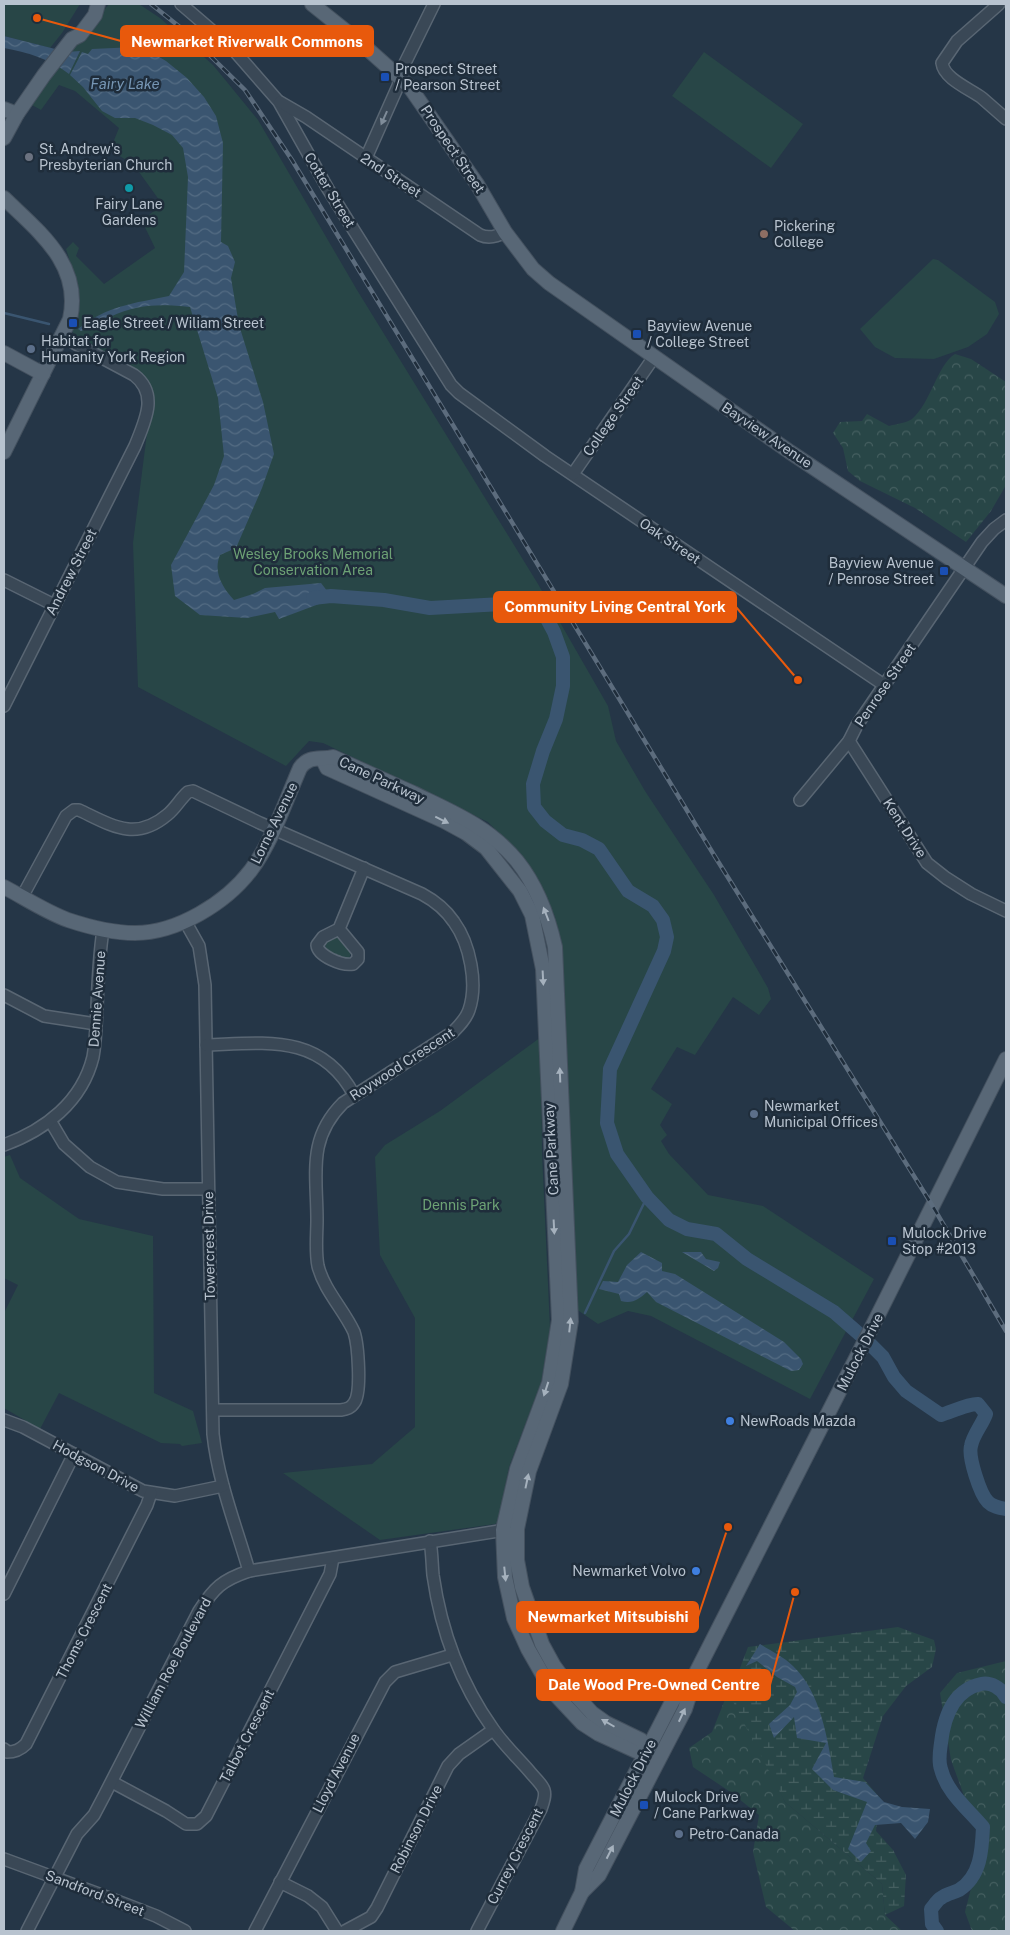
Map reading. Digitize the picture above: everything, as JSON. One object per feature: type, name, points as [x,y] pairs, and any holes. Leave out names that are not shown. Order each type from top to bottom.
[{"type":"main road","points":[[4,138],[17,114],[44,75],[72,39],[80,35],[95,16],[96,4]]},
{"type":"main road","name":"Prospect Street","points":[[312,4],[362,44],[409,86],[477,184],[505,232],[533,268]]},
{"type":"main road","points":[[4,109],[17,114]]},
{"type":"main road","points":[[4,198],[29,221],[57,252],[66,268],[73,301],[70,319],[4,452]]},
{"type":"main road","name":"Bayview Avenue","points":[[533,268],[549,283],[798,457],[1006,596]]},
{"type":"main road","points":[[4,353],[44,374]]},
{"type":"main road","name":"Cane Parkway","points":[[333,757],[465,817],[493,838],[517,861],[535,889],[548,917],[555,947],[571,1321],[561,1384],[529,1471],[517,1529],[517,1560],[522,1587],[542,1644],[554,1666],[573,1692],[592,1713],[606,1723],[641,1740],[648,1750],[636,1751],[599,1734],[582,1723],[552,1691],[528,1649],[514,1618],[505,1577],[503,1530],[517,1469],[549,1384],[559,1320],[543,969],[532,915],[520,891],[486,848],[466,833],[444,821],[327,768],[323,760],[333,757]]},
{"type":"main road","name":"Lorne Avenue","points":[[4,887],[66,919],[103,930],[136,933],[159,929],[185,921],[226,896],[252,869],[266,845],[304,762],[313,758],[323,760]]},
{"type":"main road","name":"Mulock Drive","points":[[582,1892],[599,1875],[685,1709],[697,1670],[874,1326],[1006,1059]]},
{"type":"main road","name":"Mulock Drive","points":[[563,1931],[582,1892],[586,1869],[673,1700],[697,1670]]},
{"type":"street","name":"Cotter Street","points":[[181,4],[231,47],[279,102],[332,195],[451,385],[459,393]]},
{"type":"street","points":[[366,158],[398,86],[400,77],[434,4]]},
{"type":"street","points":[[999,4],[957,41],[942,63],[942,68],[953,79],[982,98],[1006,119]]},
{"type":"street","name":"2nd Street","points":[[279,102],[306,117],[480,235],[486,238],[505,232]]},
{"type":"street","name":"Andrew Street","points":[[4,706],[138,438],[148,404],[148,392],[142,381],[61,336]]},
{"type":"street","name":"College Street","points":[[573,474],[654,357]]},
{"type":"street","name":"Oak Street","points":[[459,393],[471,404],[884,685]]},
{"type":"street","name":"Penrose Street","points":[[800,800],[849,742],[857,725],[982,542],[1006,520]]},
{"type":"street","points":[[4,580],[54,606]]},
{"type":"street","name":"Kent Drive","points":[[849,742],[928,863],[953,882],[1006,911]]},
{"type":"street","name":"Roywood Crescent","points":[[22,897],[66,816],[74,810],[79,810],[118,828],[140,830],[169,814],[188,792],[193,791],[422,894],[448,914],[461,934],[467,952],[472,991],[468,1012],[453,1032],[354,1095],[336,1110],[324,1127],[319,1140],[316,1166],[318,1266],[326,1286],[354,1333],[358,1397],[351,1407],[341,1410],[213,1410]]},
{"type":"street","points":[[339,929],[364,868]]},
{"type":"street","name":"Towercrest Drive","points":[[185,921],[199,946],[204,968],[215,1454],[248,1571]]},
{"type":"street","name":"Dennie Avenue","points":[[4,1145],[23,1138],[51,1122],[82,1084],[93,1055],[103,930]]},
{"type":"street","points":[[4,995],[44,1016],[96,1024]]},
{"type":"street","points":[[206,1045],[278,1043],[305,1050],[323,1060],[337,1072],[354,1095]]},
{"type":"street","points":[[51,1122],[64,1144],[90,1167],[117,1182],[163,1189],[208,1189]]},
{"type":"street","name":"Hodgson Drive","points":[[4,1420],[23,1427],[143,1491],[175,1496],[223,1486]]},
{"type":"street","points":[[4,1594],[74,1454]]},
{"type":"street","name":"Thoms Crescent","points":[[4,1749],[7,1752],[21,1750],[26,1744],[108,1584],[147,1505],[151,1493]]},
{"type":"street","name":"William Roe Boulevard","points":[[27,1931],[78,1834],[94,1815],[112,1782],[199,1611],[209,1594],[222,1583],[248,1571],[430,1541],[517,1529]]},
{"type":"street","name":"Currey Crescent","points":[[430,1541],[433,1574],[452,1655],[469,1691],[493,1730],[537,1780],[545,1796],[541,1809],[477,1931]]},
{"type":"street","name":"Talbot Crescent","points":[[112,1782],[186,1824],[197,1824],[206,1816],[330,1574],[333,1558]]},
{"type":"street","points":[[514,1618],[531,1611]]},
{"type":"street","name":"Lloyd Avenue","points":[[255,1931],[385,1682],[395,1672],[452,1655]]},
{"type":"street","name":"Robinson Drive","points":[[345,1931],[371,1917],[448,1766],[459,1754],[493,1730]]},
{"type":"street","name":"Cane Parkway","points":[[648,1750],[660,1756]]},
{"type":"street","name":"Sandford Street","points":[[4,1859],[148,1913],[185,1931]]},
{"type":"street","points":[[280,1882],[308,1896],[322,1907],[337,1931]]},
{"type":"green space","points":[[4,4],[80,4],[50,48],[4,36]]},
{"type":"green space","name":"Wesley Brooks Memorial Conservation Area","points":[[109,4],[139,4],[160,18],[213,65],[258,120],[357,290],[538,584],[608,706],[616,741],[645,791],[714,895],[768,988],[771,999],[759,1015],[733,997],[695,1055],[677,1047],[651,1089],[672,1104],[660,1125],[667,1135],[661,1141],[669,1154],[708,1195],[763,1206],[874,1279],[810,1399],[651,1316],[628,1311],[598,1324],[576,1309],[563,967],[555,917],[541,887],[516,850],[488,822],[323,743],[309,741],[286,766],[138,687],[133,543],[152,394],[147,379],[138,371],[77,338],[72,331],[78,310],[79,289],[66,249],[73,242],[79,248],[76,256],[104,284],[155,248],[142,221],[162,204],[134,165],[110,150],[119,128],[75,91],[59,85],[41,110],[30,104]]},
{"type":"green space","points":[[704,52],[803,124],[771,168],[672,96]]},
{"type":"green space","points":[[933,259],[938,260],[995,302],[999,314],[987,334],[968,347],[934,359],[895,358],[875,347],[860,329]]},
{"type":"green space","points":[[955,354],[971,359],[1006,382],[1006,485],[991,511],[966,542],[915,508],[860,481],[848,471],[843,448],[833,433],[840,422],[862,421],[867,414],[889,426],[912,419],[924,404],[943,367]]},
{"type":"green space","points":[[338,935],[351,952],[349,959],[344,960],[325,950],[326,942]]},
{"type":"green space","name":"Dennis Park","points":[[541,1037],[542,1153],[550,1328],[541,1383],[509,1467],[501,1507],[501,1521],[495,1524],[380,1540],[283,1473],[372,1464],[415,1427],[415,1318],[380,1255],[375,1157],[385,1145],[440,1111]]},
{"type":"green space","points":[[10,1155],[20,1178],[79,1219],[153,1236],[154,1393],[193,1411],[202,1443],[182,1446],[180,1444],[161,1443],[59,1393],[40,1429],[4,1408],[4,1313],[18,1285],[4,1278],[4,1157]]},
{"type":"green space","points":[[898,1627],[934,1640],[936,1649],[932,1667],[906,1686],[883,1716],[863,1778],[880,1798],[876,1831],[893,1850],[906,1875],[904,1906],[885,1915],[882,1884],[785,1802],[728,1692],[734,1684],[748,1647]]},
{"type":"green space","points":[[1006,1661],[1006,1931],[972,1931],[965,1912],[982,1845],[951,1760],[940,1693],[957,1673]]},
{"type":"green space","points":[[728,1692],[758,1745],[785,1802],[882,1884],[885,1915],[902,1931],[795,1931],[766,1907],[753,1852],[759,1815],[729,1791],[693,1767],[689,1748],[712,1732]]},
{"type":"water","points":[[4,36],[67,52],[80,51],[69,74],[54,64],[38,57],[4,48]]},
{"type":"water","name":"Fairy Lake","points":[[136,47],[147,50],[166,61],[187,78],[204,97],[216,116],[223,143],[221,242],[228,246],[235,262],[231,278],[239,325],[263,402],[274,454],[262,488],[236,548],[220,555],[218,573],[222,585],[234,600],[265,588],[321,583],[331,596],[319,604],[279,619],[275,612],[247,618],[200,615],[175,596],[171,565],[214,485],[224,456],[218,398],[190,307],[159,305],[140,307],[120,313],[81,331],[78,329],[99,315],[121,306],[169,296],[184,272],[188,177],[183,148],[172,135],[153,125],[135,118],[115,118],[102,111],[83,87],[70,75],[82,52],[88,54],[92,49]]},
{"type":"water","points":[[641,1252],[662,1263],[662,1271],[675,1274],[784,1342],[801,1359],[803,1364],[799,1370],[791,1371],[656,1302],[647,1292],[636,1300],[625,1302],[621,1301],[619,1294],[599,1289],[603,1281],[618,1282],[627,1265]]},
{"type":"water","points":[[682,1252],[701,1252],[706,1259],[720,1262],[718,1268],[714,1271]]},
{"type":"water","points":[[760,1644],[793,1666],[803,1677],[810,1689],[822,1718],[834,1777],[865,1782],[884,1802],[902,1807],[930,1809],[928,1822],[915,1839],[901,1823],[875,1825],[866,1843],[871,1851],[861,1862],[848,1849],[867,1802],[833,1790],[812,1769],[826,1743],[797,1738],[794,1717],[774,1738],[769,1724],[790,1705],[797,1692],[795,1687],[777,1677],[757,1661],[746,1666]]},
{"type":"waterway","points":[[4,313],[49,324]]},
{"type":"waterway","points":[[313,598],[331,596],[384,600],[430,608],[502,604],[527,605],[546,617],[563,657],[563,686],[556,719],[543,751],[533,784],[534,807],[545,821],[563,835],[582,840],[599,849],[628,891],[653,906],[663,920],[667,937],[664,951],[610,1069],[607,1123],[617,1154],[647,1197],[669,1220],[687,1229],[716,1234],[747,1259],[834,1312],[883,1357],[894,1377],[906,1391],[941,1415],[965,1406],[978,1404],[986,1414],[971,1446],[971,1458],[975,1475],[988,1502],[994,1506],[1006,1509]]},
{"type":"waterway","points":[[585,1313],[614,1251],[629,1234],[647,1197]]},
{"type":"waterway","points":[[937,1931],[932,1924],[931,1909],[945,1895],[959,1890],[972,1877],[981,1853],[983,1827],[953,1793],[944,1778],[939,1759],[945,1724],[957,1698],[971,1687],[981,1684],[992,1685],[999,1688],[1006,1697]]},
{"type":"railway","points":[[151,4],[186,32],[245,90],[292,160],[714,855],[932,1205],[1006,1331]]},
{"type":"place","name":"Newmarket Riverwalk Commons","points":[[37,18]]},
{"type":"place","name":"Prospect Street / Pearson Street","points":[[385,77]]},
{"type":"place","name":"St. Andrew's Presbyterian Church","points":[[29,157]]},
{"type":"place","name":"Fairy Lane Gardens","points":[[129,188]]},
{"type":"place","name":"Pickering College","points":[[764,234]]},
{"type":"place","name":"Eagle Street / Wiliam Street","points":[[73,323]]},
{"type":"place","name":"Bayview Avenue / College Street","points":[[637,334]]},
{"type":"place","name":"Habitat for Humanity York Region","points":[[31,349]]},
{"type":"place","name":"Bayview Avenue / Penrose Street","points":[[944,571]]},
{"type":"place","name":"Community Living Central York","points":[[798,680]]},
{"type":"place","name":"Newmarket Municipal Offices","points":[[754,1114]]},
{"type":"place","name":"Mulock Drive Stop #2013","points":[[892,1241]]},
{"type":"place","name":"NewRoads Mazda","points":[[730,1421]]},
{"type":"place","name":"Newmarket Mitsubishi","points":[[728,1527]]},
{"type":"place","name":"Newmarket Volvo","points":[[696,1571]]},
{"type":"place","name":"Dale Wood Pre-Owned Centre","points":[[795,1592]]},
{"type":"place","name":"Mulock Drive / Cane Parkway","points":[[644,1805]]},
{"type":"place","name":"Petro-Canada","points":[[679,1834]]}]
